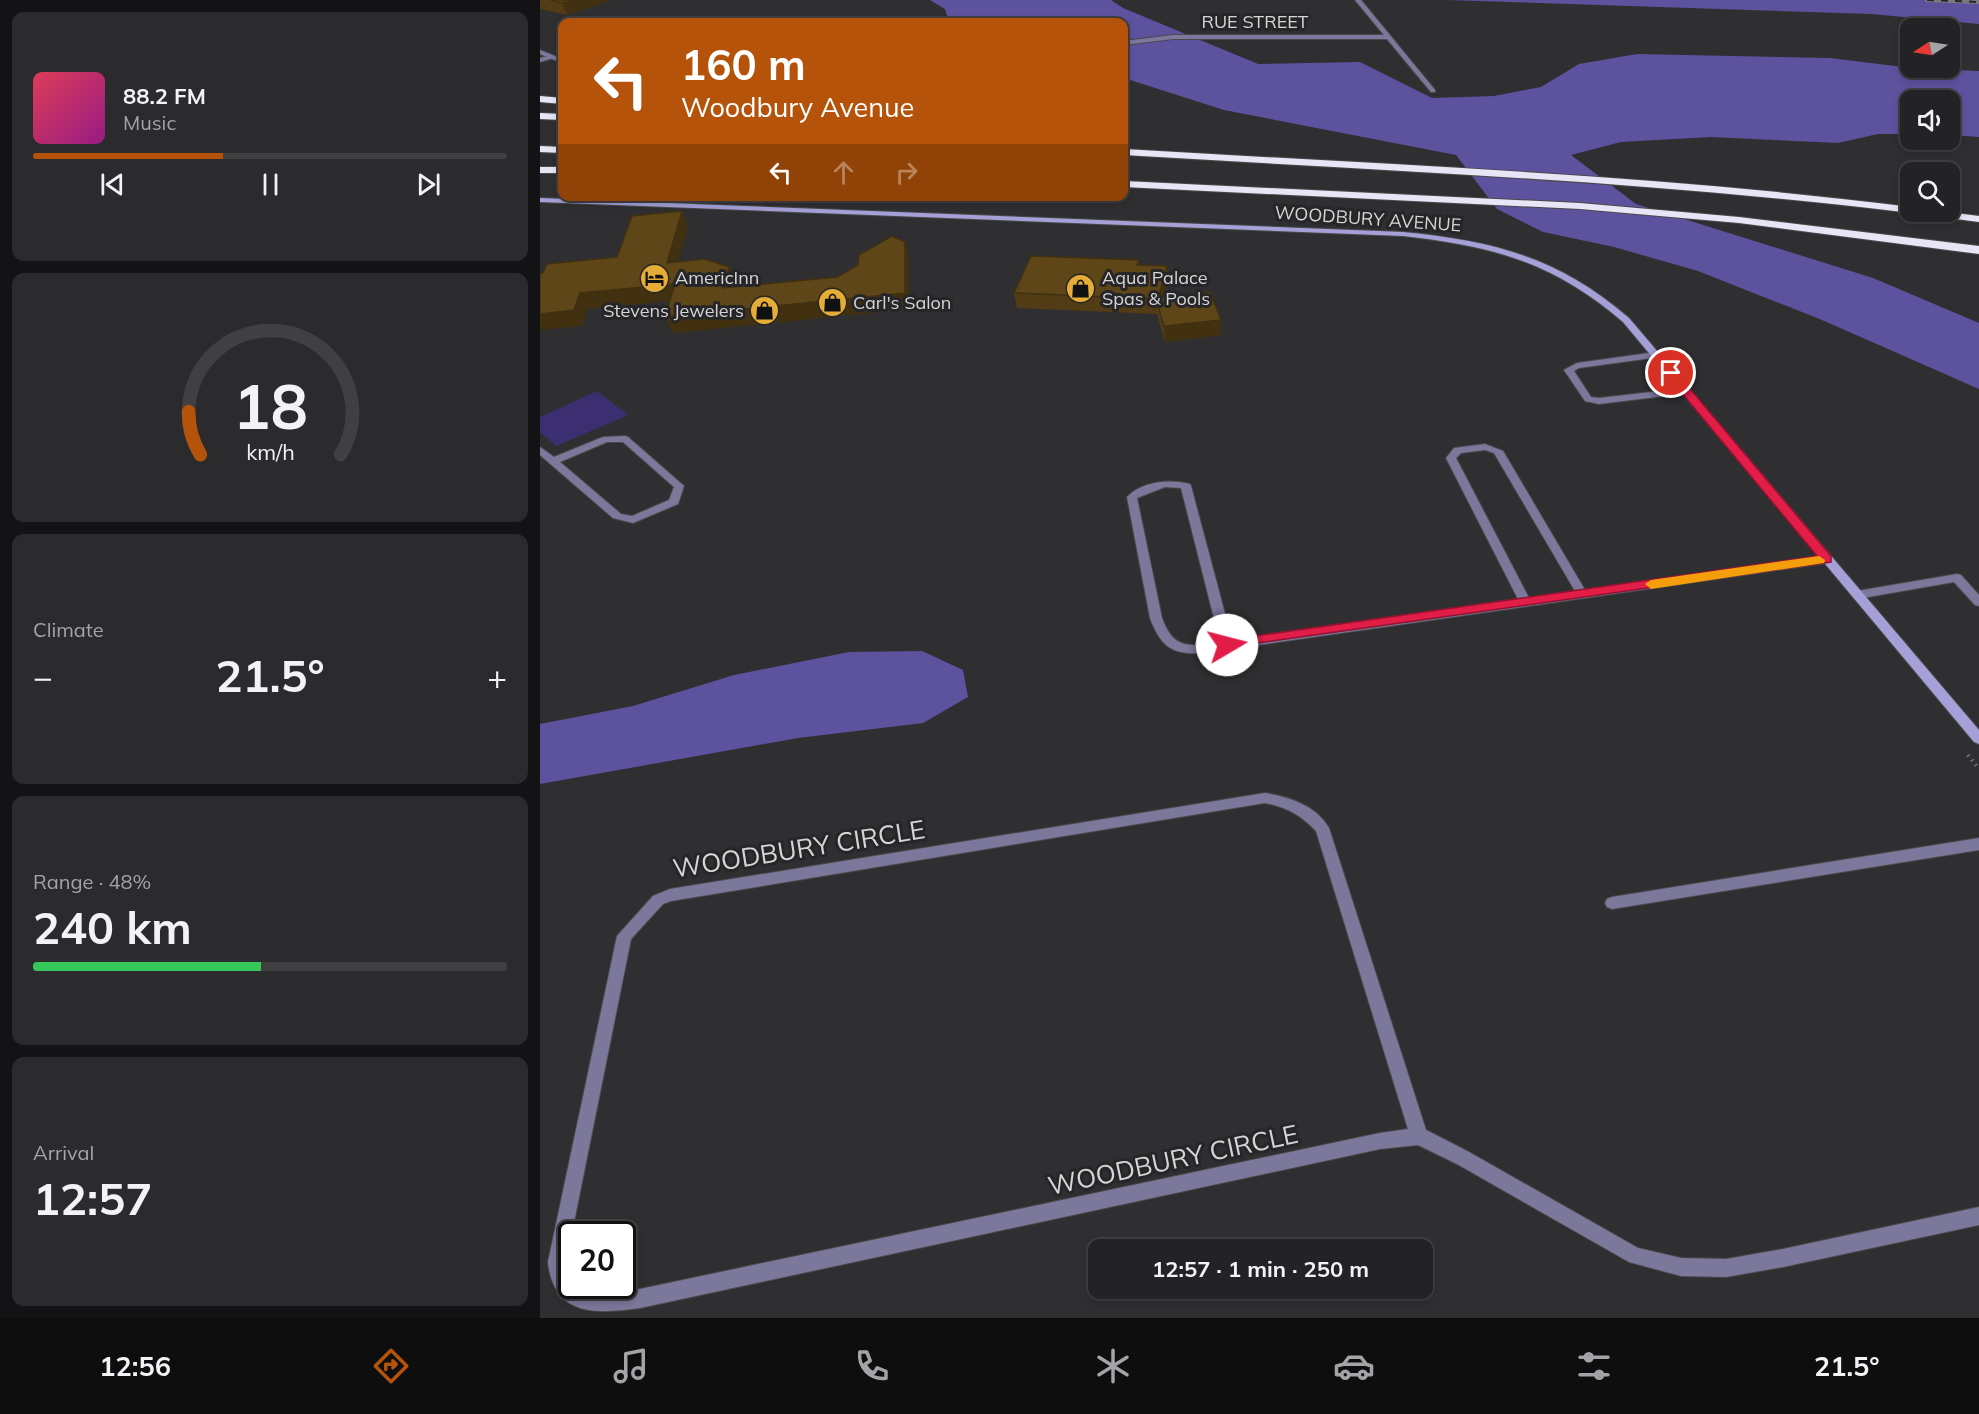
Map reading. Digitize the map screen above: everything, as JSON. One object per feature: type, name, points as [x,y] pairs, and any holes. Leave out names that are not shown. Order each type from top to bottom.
[{"type":"highway","points":[[540,99],[558,101]]},
{"type":"highway","points":[[540,116],[558,117]]},
{"type":"highway","points":[[540,149],[558,150]]},
{"type":"highway","points":[[1128,151],[1224,159],[1597,178],[1819,197],[1900,208]]},
{"type":"highway","points":[[540,170],[558,170]]},
{"type":"highway","points":[[1128,184],[1580,206],[1739,220],[1979,250]]},
{"type":"highway","points":[[1960,217],[1979,219]]},
{"type":"main road","name":"WOODBURY AVENUE","points":[[540,200],[558,201]]},
{"type":"main road","name":"WOODBURY AVENUE","points":[[566,201],[1377,232],[1444,238],[1516,254],[1581,283],[1626,320],[1979,739]]},
{"type":"street","points":[[1358,0],[1433,91]]},
{"type":"street","name":"RUE STREET","points":[[1128,43],[1173,37],[1388,37]]},
{"type":"street","points":[[540,52],[558,59]]},
{"type":"street","points":[[540,60],[552,57]]},
{"type":"street","points":[[1656,355],[1577,366],[1569,370],[1588,399],[1599,401],[1686,391]]},
{"type":"street","points":[[540,450],[617,516],[633,520],[674,502],[679,486],[625,439],[606,439],[553,461]]},
{"type":"street","points":[[1525,602],[1451,458],[1458,450],[1485,447],[1498,451],[1582,594]]},
{"type":"street","points":[[1227,645],[1186,486],[1177,483],[1147,487],[1132,497],[1161,634],[1169,645],[1186,650],[1227,645],[1827,559]]},
{"type":"street","points":[[1857,595],[1957,578],[1979,602]]},
{"type":"street","name":"WOODBURY CIRCLE","points":[[1265,798],[1290,802],[1309,813],[1322,828],[1419,1136],[1380,1141],[689,1288],[602,1303],[585,1302],[571,1295],[561,1284],[557,1262],[624,936],[658,900],[670,895],[1265,798]]},
{"type":"street","points":[[1612,903],[1979,844]]},
{"type":"street","points":[[1419,1136],[1463,1158],[1635,1256],[1681,1266],[1726,1268],[1979,1216]]},
{"type":"path","points":[[1964,751],[1979,769]]},
{"type":"shaded area","points":[[930,0],[1111,0],[1123,8],[1258,64],[1360,62],[1432,98],[1494,96],[1541,87],[1579,64],[1637,54],[1830,58],[1900,67],[1900,78],[1960,78],[1960,70],[1979,71],[1979,137],[1960,136],[1960,90],[1900,90],[1900,134],[1878,134],[1838,143],[1711,137],[1621,142],[1571,155],[1636,204],[1873,278],[1979,323],[1979,389],[1822,320],[1698,271],[1614,247],[1543,232],[1497,209],[1456,155],[1224,110],[1128,79],[1128,18],[948,18],[945,9]]},
{"type":"shaded area","points":[[1447,0],[1979,0],[1979,24],[1960,22],[1960,18],[1914,18],[1871,14]]},
{"type":"shaded area","points":[[597,391],[628,415],[556,446],[540,432],[540,417]]},
{"type":"shaded area","points":[[922,651],[963,670],[968,697],[923,723],[798,738],[540,784],[540,724],[633,706],[734,675],[849,652]]},
{"type":"building","points":[[550,0],[571,0],[562,3]]},
{"type":"building","points":[[682,211],[667,263],[705,259],[729,267],[723,288],[837,277],[858,265],[859,255],[892,236],[905,242],[905,293],[665,317],[675,284],[580,293],[574,310],[540,314],[540,274],[543,273],[547,264],[617,257],[632,216]]},
{"type":"building","points":[[1031,256],[1139,260],[1137,265],[1167,266],[1158,298],[1210,292],[1221,320],[1164,326],[1156,299],[1014,293]]},
{"type":"railway","points":[[1927,0],[1979,2]]},
{"type":"slow traffic","points":[[1651,584],[1819,560]]},
{"type":"place","name":"AmericInn","points":[[654,278]]},
{"type":"place","name":"Aqua Palace Spas & Pools","points":[[1081,288]]},
{"type":"place","name":"Carl's Salon","points":[[832,303]]},
{"type":"place","name":"Stevens Jewelers","points":[[765,311]]},
{"type":"route","points":[[1227,645],[1827,559],[1671,373]]}]
